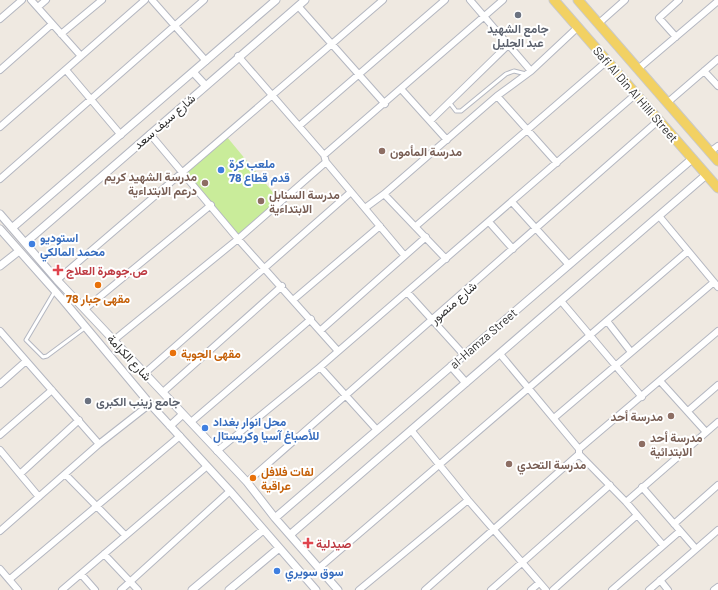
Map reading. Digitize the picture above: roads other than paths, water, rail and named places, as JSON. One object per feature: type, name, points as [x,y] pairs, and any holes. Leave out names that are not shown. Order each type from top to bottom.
[{"type":"main road","name":"Safi Al Din Al Hilli Street","points":[[554,0],[718,188]]},
{"type":"main road","name":"Safi Al Din Al Hilli Street","points":[[578,0],[718,161]]},
{"type":"street","points":[[0,19],[22,0]]},
{"type":"street","points":[[31,0],[81,56]]},
{"type":"street","points":[[38,7],[46,0]]},
{"type":"street","points":[[62,34],[102,0]]},
{"type":"street","points":[[0,127],[145,0]]},
{"type":"street","points":[[152,0],[206,61]]},
{"type":"street","points":[[0,179],[204,0]]},
{"type":"street","name":"شارع سيف سعد","points":[[12,228],[276,0]]},
{"type":"street","name":"شارع سيف سعد","points":[[25,243],[304,0]]},
{"type":"street","points":[[57,280],[383,0]]},
{"type":"street","points":[[299,126],[445,0]]},
{"type":"street","points":[[470,0],[508,45],[528,72]]},
{"type":"street","points":[[324,155],[385,104],[503,0]]},
{"type":"street","points":[[598,24],[625,0]]},
{"type":"street","points":[[676,37],[659,18],[679,0]]},
{"type":"street","points":[[638,69],[718,1]]},
{"type":"street","points":[[298,6],[385,104]]},
{"type":"street","points":[[0,70],[52,24]]},
{"type":"street","points":[[365,208],[384,194],[497,96],[528,72],[578,27]]},
{"type":"street","points":[[430,121],[508,45]]},
{"type":"street","points":[[238,56],[324,155],[326,162],[404,255]]},
{"type":"street","points":[[667,103],[718,59]]},
{"type":"street","points":[[416,226],[607,61]]},
{"type":"street","points":[[66,70],[121,134]]},
{"type":"street","points":[[704,71],[718,86]]},
{"type":"street","points":[[193,72],[205,86]]},
{"type":"street","points":[[401,89],[447,140]]},
{"type":"street","points":[[217,451],[320,367],[636,94]]},
{"type":"street","points":[[497,96],[557,163]]},
{"type":"street","name":"شارع منصور","points":[[246,482],[659,120]]},
{"type":"street","points":[[150,134],[238,239],[282,286],[338,351]]},
{"type":"street","points":[[710,152],[718,146]]},
{"type":"street","name":"al-Hamza Street","points":[[275,518],[692,158]]},
{"type":"street","points":[[114,340],[238,239],[326,162]]},
{"type":"street","name":"al-Hamza Street","points":[[291,534],[706,175]]},
{"type":"street","points":[[145,373],[351,192]]},
{"type":"street","points":[[384,194],[446,259]]},
{"type":"street","points":[[512,202],[569,265]]},
{"type":"street","points":[[85,309],[210,205]]},
{"type":"street","name":"شارع الكرامة","points":[[0,214],[57,280],[246,482],[275,518],[291,534],[338,590]]},
{"type":"street","points":[[659,216],[718,287]]},
{"type":"street","points":[[489,222],[513,249]]},
{"type":"street","points":[[293,300],[380,226]]},
{"type":"street","name":"شارع الكرامة","points":[[0,229],[86,327],[150,404],[206,467],[230,491],[262,530],[316,590]]},
{"type":"street","points":[[0,241],[6,236]]},
{"type":"street","points":[[321,330],[426,237]]},
{"type":"street","points":[[0,266],[19,251]]},
{"type":"street","points":[[319,568],[688,251]]},
{"type":"street","points":[[554,418],[714,282]]},
{"type":"street","points":[[163,392],[282,286]]},
{"type":"street","points":[[407,292],[464,355]]},
{"type":"street","points":[[561,301],[642,397]]},
{"type":"street","points":[[191,422],[310,319]]},
{"type":"street","points":[[607,321],[631,352]]},
{"type":"street","points":[[0,331],[99,444]]},
{"type":"street","points":[[425,590],[579,451],[718,331]]},
{"type":"street","points":[[500,354],[554,418],[579,451],[663,545]]},
{"type":"street","points":[[0,384],[26,361]]},
{"type":"street","points":[[451,366],[466,383]]},
{"type":"street","points":[[320,367],[377,430]]},
{"type":"street","points":[[660,381],[706,432]]},
{"type":"street","points":[[688,411],[718,385]]},
{"type":"street","points":[[0,435],[52,390]]},
{"type":"street","points":[[0,532],[99,444],[150,404]]},
{"type":"street","points":[[170,426],[183,414]]},
{"type":"street","points":[[20,474],[79,420]]},
{"type":"street","points":[[626,502],[718,422]]},
{"type":"street","points":[[411,430],[468,500],[494,528],[546,590]]},
{"type":"street","points":[[10,579],[180,436]]},
{"type":"street","points":[[0,450],[39,497]]},
{"type":"street","points":[[62,590],[206,467]]},
{"type":"street","points":[[65,474],[125,536]]},
{"type":"street","points":[[674,524],[718,484]]},
{"type":"street","points":[[491,590],[610,485]]},
{"type":"street","points":[[642,487],[696,549]]},
{"type":"street","points":[[121,590],[230,491]]},
{"type":"street","points":[[360,590],[468,500]]},
{"type":"street","points":[[553,590],[636,516]]},
{"type":"street","points":[[192,590],[262,530]]},
{"type":"street","points":[[649,590],[718,530]]},
{"type":"street","points":[[612,590],[680,531]]},
{"type":"street","points":[[229,590],[279,548]]},
{"type":"street","points":[[104,554],[138,590]]},
{"type":"street","points":[[0,569],[18,590]]},
{"type":"street","points":[[81,574],[95,590]]},
{"type":"street","points":[[660,580],[668,590]]},
{"type":"street","points":[[531,590],[539,583]]},
{"type":"street","points":[[714,590],[718,586]]},
{"type":"lane","points":[[449,102],[456,111],[462,111],[506,74],[514,71],[528,72]]},
{"type":"lane","points":[[55,291],[26,340],[43,357],[47,356],[86,327]]},
{"type":"place","name":"جامع الشهيد عبد الجليل","points":[[518,15]]},
{"type":"place","name":"مدرسة المأمون","points":[[382,151]]},
{"type":"place","name":"ملعب كرة قدم قطاع 78","points":[[221,170]]},
{"type":"place","name":"مدرسة الشهيد كريم درعم الابتداءية","points":[[205,183]]},
{"type":"place","name":"مدرسة السنابل الابتداءية","points":[[261,201]]},
{"type":"place","name":"استوديو محمد المالكي","points":[[32,244]]},
{"type":"place","name":"ص.جوهرة العلاج","points":[[58,270]]},
{"type":"place","name":"مقهى جبار 78","points":[[98,285]]},
{"type":"place","name":"مقهى الجوية","points":[[173,353]]},
{"type":"place","name":"جامع زينب الكبرى","points":[[88,401]]},
{"type":"place","name":"مدرسة أحد","points":[[671,416]]},
{"type":"place","name":"محل انوار بغداد للأصباغ آسيا وكريستال","points":[[205,428]]},
{"type":"place","name":"مدرسة أحد الابتدائية","points":[[642,444]]},
{"type":"place","name":"مدرسة التحدي","points":[[509,464]]},
{"type":"place","name":"لفات فلافل عراقية","points":[[253,478]]},
{"type":"place","name":"صيدلية","points":[[308,543]]},
{"type":"place","name":"سوق سويري","points":[[277,571]]}]
